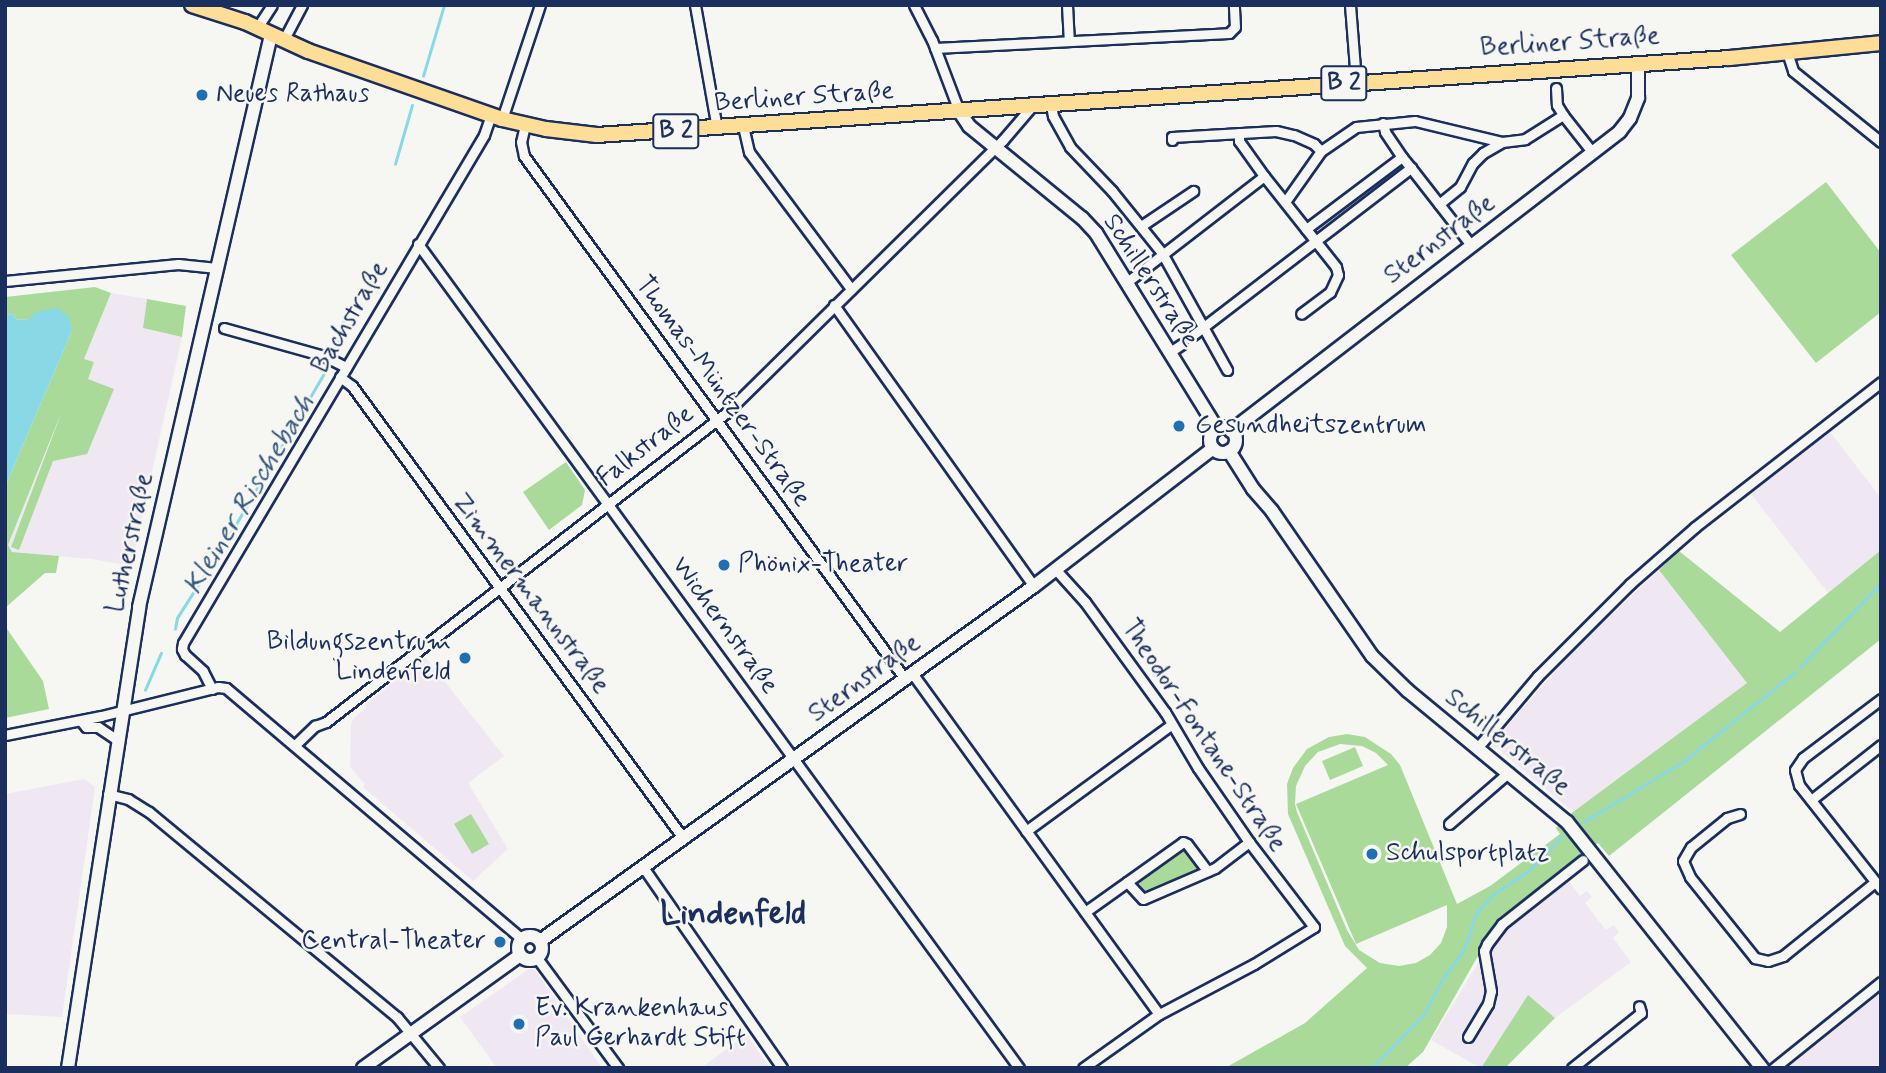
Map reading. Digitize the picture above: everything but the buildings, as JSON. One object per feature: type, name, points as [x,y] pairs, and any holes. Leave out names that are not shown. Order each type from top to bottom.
[{"type":"main road","name":"Berliner Straße","points":[[192,5],[496,117],[525,125],[607,135],[1787,52]]},
{"type":"main road","name":"B 2","points":[[1787,52],[1881,43]]},
{"type":"street","points":[[257,28],[272,5]]},
{"type":"street","points":[[277,38],[302,5]]},
{"type":"street","name":"Bachstraße","points":[[212,689],[204,671],[182,649],[418,243],[496,117],[540,5]]},
{"type":"street","points":[[695,5],[717,128]]},
{"type":"street","points":[[914,5],[935,48],[959,111]]},
{"type":"street","points":[[1066,5],[1069,41]]},
{"type":"street","points":[[935,48],[1229,33],[1236,27],[1234,5]]},
{"type":"street","points":[[1350,5],[1356,82]]},
{"type":"street","name":"Lutherstraße","points":[[68,1068],[116,739],[144,579],[217,268],[277,38]]},
{"type":"street","points":[[1787,52],[1791,68],[1881,142]]},
{"type":"street","name":"Sternstraße","points":[[1231,431],[1620,131],[1635,108],[1639,87],[1638,64]]},
{"type":"street","points":[[1556,88],[1557,105],[1592,153]]},
{"type":"street","points":[[1051,104],[1057,124],[1070,147],[1162,253],[1205,326],[1227,370]]},
{"type":"street","points":[[995,147],[1032,106]]},
{"type":"street","name":"Schillerstraße","points":[[959,111],[969,126],[1089,225],[1217,429]]},
{"type":"street","points":[[1285,202],[1321,151],[1356,127],[1415,121],[1502,142],[1525,139],[1563,115]]},
{"type":"street","points":[[1383,123],[1385,132],[1402,157],[1471,246]]},
{"type":"street","name":"Thomas-Müntzer-Straße","points":[[525,125],[521,142],[524,156],[716,420],[1026,831],[1159,1014]]},
{"type":"street","points":[[743,127],[749,152],[851,289]]},
{"type":"street","points":[[1172,140],[1172,137],[1276,131],[1294,135],[1314,144],[1321,151]]},
{"type":"street","points":[[1239,133],[1239,141],[1264,176],[1336,267],[1337,281],[1330,292],[1301,314]]},
{"type":"street","points":[[1439,204],[1461,187],[1473,163],[1483,153],[1502,142]]},
{"type":"street","name":"Falkstraße","points":[[295,746],[316,726],[326,723],[716,420],[995,147]]},
{"type":"street","points":[[1306,229],[1402,157]]},
{"type":"street","points":[[1194,335],[1411,168]]},
{"type":"street","points":[[1127,282],[1264,176]]},
{"type":"street","points":[[1141,226],[1193,191]]},
{"type":"street","name":"Wichernstraße","points":[[418,243],[1019,1068]]},
{"type":"street","points":[[5,281],[178,264],[217,268]]},
{"type":"street","points":[[834,306],[1034,586]]},
{"type":"street","points":[[224,328],[324,356],[346,367]]},
{"type":"street","points":[[1170,352],[1182,344]]},
{"type":"street","name":"Zimmermannstraße","points":[[340,377],[352,386],[683,838]]},
{"type":"street","points":[[1478,747],[1538,676],[1630,584],[1695,527],[1881,382]]},
{"type":"street","points":[[1217,429],[1231,431],[1235,441],[1229,451],[1223,453],[1213,448],[1210,438],[1217,429]]},
{"type":"street","name":"Sternstraße","points":[[540,942],[1056,570],[1213,448]]},
{"type":"street","name":"Schillerstraße","points":[[1229,451],[1372,656],[1402,686],[1508,772],[1574,831],[1762,1068]]},
{"type":"street","name":"Theodor-Fontane-Straße","points":[[1056,570],[1085,601],[1165,712],[1249,842],[1314,927],[1254,964],[1159,1014]]},
{"type":"street","points":[[5,735],[226,688],[523,939]]},
{"type":"street","points":[[1740,814],[1727,818],[1690,848],[1683,861],[1690,877],[1755,958],[1768,961],[1783,956],[1878,886],[1795,777],[1797,764],[1881,699]]},
{"type":"street","points":[[80,720],[86,727],[98,727],[116,739]]},
{"type":"street","points":[[1026,831],[1171,725]]},
{"type":"street","points":[[1811,800],[1881,745]]},
{"type":"street","points":[[1449,824],[1508,772]]},
{"type":"street","points":[[108,794],[128,799],[149,812],[412,1032],[439,1068]]},
{"type":"street","points":[[1085,912],[1183,842],[1206,871]]},
{"type":"street","points":[[1127,881],[1143,899],[1206,871],[1249,842]]},
{"type":"street","points":[[1468,1037],[1488,1004],[1490,991],[1484,951],[1496,930],[1583,860]]},
{"type":"street","points":[[643,867],[782,1068]]},
{"type":"street","points":[[531,937],[540,942],[541,951],[537,958],[528,960],[520,955],[518,947],[523,939],[531,937]]},
{"type":"street","points":[[363,1068],[520,955]]},
{"type":"street","points":[[537,958],[618,1068]]},
{"type":"street","points":[[1774,1068],[1881,982]]},
{"type":"street","points":[[1572,1068],[1641,1013],[1639,1006]]},
{"type":"street","points":[[1083,1068],[1159,1014]]},
{"type":"shaded area","points":[[111,293],[147,299],[143,328],[182,337],[131,566],[91,559],[12,552],[8,545]]},
{"type":"shaded area","points":[[1830,432],[1881,498],[1881,550],[1828,593],[1751,494]]},
{"type":"shaded area","points":[[1659,570],[1747,683],[1573,812],[1495,746],[1497,738],[1573,651]]},
{"type":"shaded area","points":[[425,657],[504,756],[468,783],[508,849],[473,881],[363,787],[365,784],[350,767],[351,724],[354,718],[366,708],[365,705]]},
{"type":"shaded area","points":[[84,779],[95,787],[62,1017],[5,1014],[5,794]]},
{"type":"shaded area","points":[[1567,879],[1580,896],[1587,891],[1592,897],[1585,903],[1606,930],[1614,925],[1619,932],[1613,938],[1631,962],[1555,1018],[1528,996],[1481,1068],[1431,1040],[1480,960],[1490,959],[1494,943],[1503,931]]},
{"type":"shaded area","name":"Ev. Krankenhaus Paul Gerhardt Stift","points":[[529,969],[535,970],[602,1068],[497,1068],[460,1017]]},
{"type":"shaded area","points":[[1881,992],[1881,1068],[1785,1068],[1789,1063]]},
{"type":"shaded area","name":"Ev. Krankenhaus Paul Gerhardt Stift","points":[[747,1035],[770,1068],[701,1068],[736,1042]]},
{"type":"green space","points":[[1826,182],[1881,253],[1881,312],[1816,363],[1731,255]]},
{"type":"green space","points":[[95,287],[111,293],[84,359],[94,362],[88,379],[114,389],[87,454],[53,461],[19,550],[11,547],[62,411],[8,545],[12,552],[59,556],[56,573],[45,573],[5,608],[5,487],[72,331],[30,319],[17,320],[13,314],[5,315],[5,297]]},
{"type":"green space","points":[[147,299],[186,306],[182,337],[143,328]]},
{"type":"green space","points":[[566,462],[585,490],[582,505],[549,530],[523,492]]},
{"type":"green space","points":[[1881,550],[1881,639],[1609,856],[1598,843],[1494,928],[1423,1052],[1405,1068],[1225,1068],[1305,1023],[1367,968],[1345,946],[1288,814],[1287,784],[1293,768],[1307,749],[1329,737],[1347,734],[1365,737],[1391,754],[1400,765],[1457,904],[1490,886],[1560,834],[1556,828],[1573,812],[1747,683],[1659,570],[1679,551],[1780,632]],"holes":[[[1340,744],[1362,746],[1376,753],[1388,765],[1296,804],[1356,944],[1447,905],[1447,927],[1441,943],[1430,955],[1416,963],[1399,966],[1380,963],[1359,950],[1347,930],[1295,804],[1296,786],[1305,766],[1318,752]]]},
{"type":"green space","points":[[5,626],[43,681],[49,709],[5,718]]},
{"type":"green space","points":[[1355,747],[1363,766],[1330,780],[1322,761]]},
{"type":"green space","points":[[471,814],[489,844],[472,854],[454,824]]},
{"type":"green space","points":[[1182,848],[1190,851],[1199,865],[1196,873],[1149,893],[1143,892],[1137,878]]},
{"type":"green space","points":[[1528,995],[1555,1018],[1505,1068],[1481,1068]]},
{"type":"water","points":[[58,308],[69,317],[72,331],[5,487],[5,315],[13,314],[17,320],[29,319],[36,312]]},
{"type":"waterway","name":"Kleiner Rischebach","points":[[423,76],[444,5]]},
{"type":"waterway","name":"Kleiner Rischebach","points":[[395,164],[412,105]]},
{"type":"waterway","name":"Kleiner Rischebach","points":[[335,347],[348,308]]},
{"type":"waterway","name":"Kleiner Rischebach","points":[[175,629],[177,618],[229,536],[330,363]]},
{"type":"waterway","points":[[1800,667],[1881,583]]},
{"type":"waterway","name":"Kleiner Rischebach","points":[[145,690],[161,653]]},
{"type":"waterway","points":[[1583,822],[1684,761],[1794,673]]},
{"type":"waterway","points":[[1372,1068],[1424,1014],[1442,980],[1463,951],[1477,912],[1494,894],[1527,872],[1561,837]]},
{"type":"place","name":"Neues Rathaus","points":[[202,95]]},
{"type":"place","name":"Gesundheitszentrum","points":[[1179,426]]},
{"type":"place","name":"Phönix-Theater","points":[[724,565]]},
{"type":"place","name":"Bildungszentrum Lindenfeld","points":[[465,658]]},
{"type":"place","name":"Schulsportplatz","points":[[1372,854]]},
{"type":"place","name":"Central-Theater","points":[[500,942]]},
{"type":"place","name":"Ev. Krankenhaus Paul Gerhardt Stift","points":[[519,1024]]},
{"type":"district","name":"Lindenfeld","points":[[733,915]]}]
